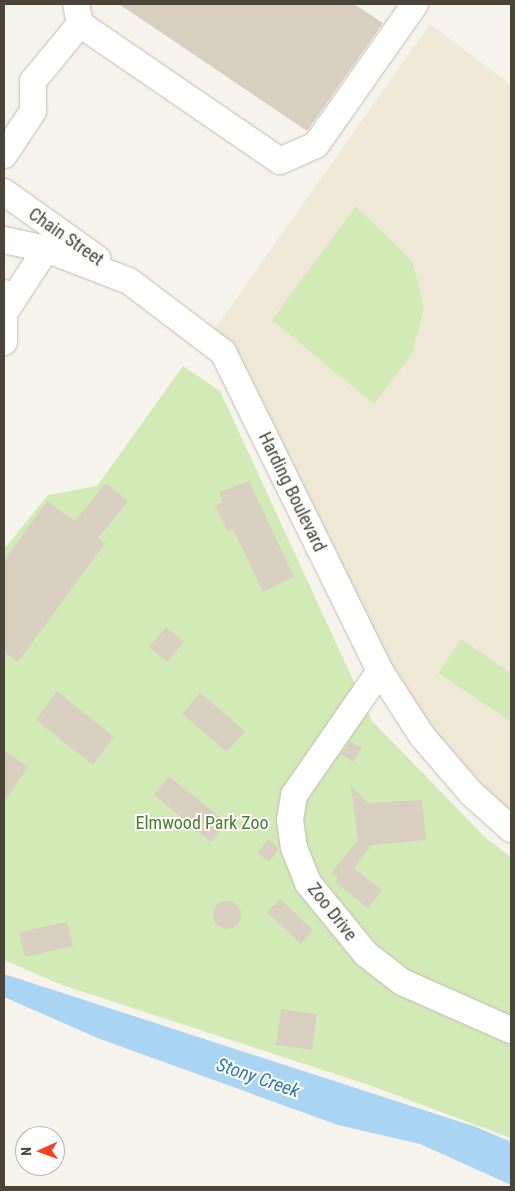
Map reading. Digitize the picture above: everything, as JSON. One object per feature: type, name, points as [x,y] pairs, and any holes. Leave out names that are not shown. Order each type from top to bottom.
[{"type":"street","points":[[4,155],[34,111],[33,81],[78,14],[280,161],[316,145],[416,4]]},
{"type":"street","name":"Chain Street","points":[[4,192],[129,281]]},
{"type":"street","name":"Harding Boulevard","points":[[4,240],[46,250],[129,281],[223,352],[380,671],[422,736],[470,793],[511,829]]},
{"type":"street","points":[[4,342],[5,299],[46,250]]},
{"type":"street","name":"Zoo Drive","points":[[380,671],[294,795],[290,820],[294,848],[308,883],[366,954],[402,982],[511,1030]]},
{"type":"shaded area","points":[[430,24],[511,85],[511,829],[422,736],[207,340]]},
{"type":"green space","points":[[356,206],[412,261],[424,307],[412,354],[374,404],[272,320]]},
{"type":"green space","name":"Elmwood Park Zoo","points":[[183,366],[220,391],[372,721],[487,839],[511,857],[511,1138],[369,1085],[62,985],[4,960],[4,549],[48,495],[97,486]]},
{"type":"green space","points":[[461,639],[511,673],[511,722],[438,673]]},
{"type":"water","name":"Stony Creek","points":[[4,974],[476,1127],[511,1142],[511,1185],[420,1144],[338,1125],[100,1039],[4,997]]},
{"type":"building","points":[[119,4],[354,4],[383,23],[307,131]]},
{"type":"building","points":[[249,481],[294,577],[263,592],[233,529],[228,532],[215,506],[223,502],[219,492]]},
{"type":"building","points":[[106,483],[128,501],[98,538],[105,543],[18,662],[4,651],[4,561],[47,501],[75,521]]},
{"type":"building","points":[[166,627],[184,642],[167,662],[149,647]]},
{"type":"building","points":[[57,691],[114,737],[93,765],[36,720]]},
{"type":"building","points":[[200,693],[245,731],[227,752],[182,714]]},
{"type":"building","points":[[350,741],[362,748],[353,762],[341,754]]},
{"type":"building","points":[[4,750],[28,767],[4,802]]},
{"type":"building","points":[[169,776],[227,823],[211,842],[154,795]]},
{"type":"building","points":[[351,786],[368,803],[422,800],[426,840],[372,845],[354,868],[382,890],[368,908],[335,882],[338,878],[331,873],[358,840]]},
{"type":"building","points":[[269,839],[279,849],[269,862],[257,853]]},
{"type":"building","points":[[280,899],[313,930],[301,944],[267,912]]},
{"type":"building","points":[[227,901],[237,905],[241,915],[237,925],[227,929],[217,925],[213,915],[217,905]]},
{"type":"building","points":[[67,922],[73,946],[25,957],[19,932]]},
{"type":"building","points":[[281,1009],[317,1014],[312,1050],[276,1045]]}]
